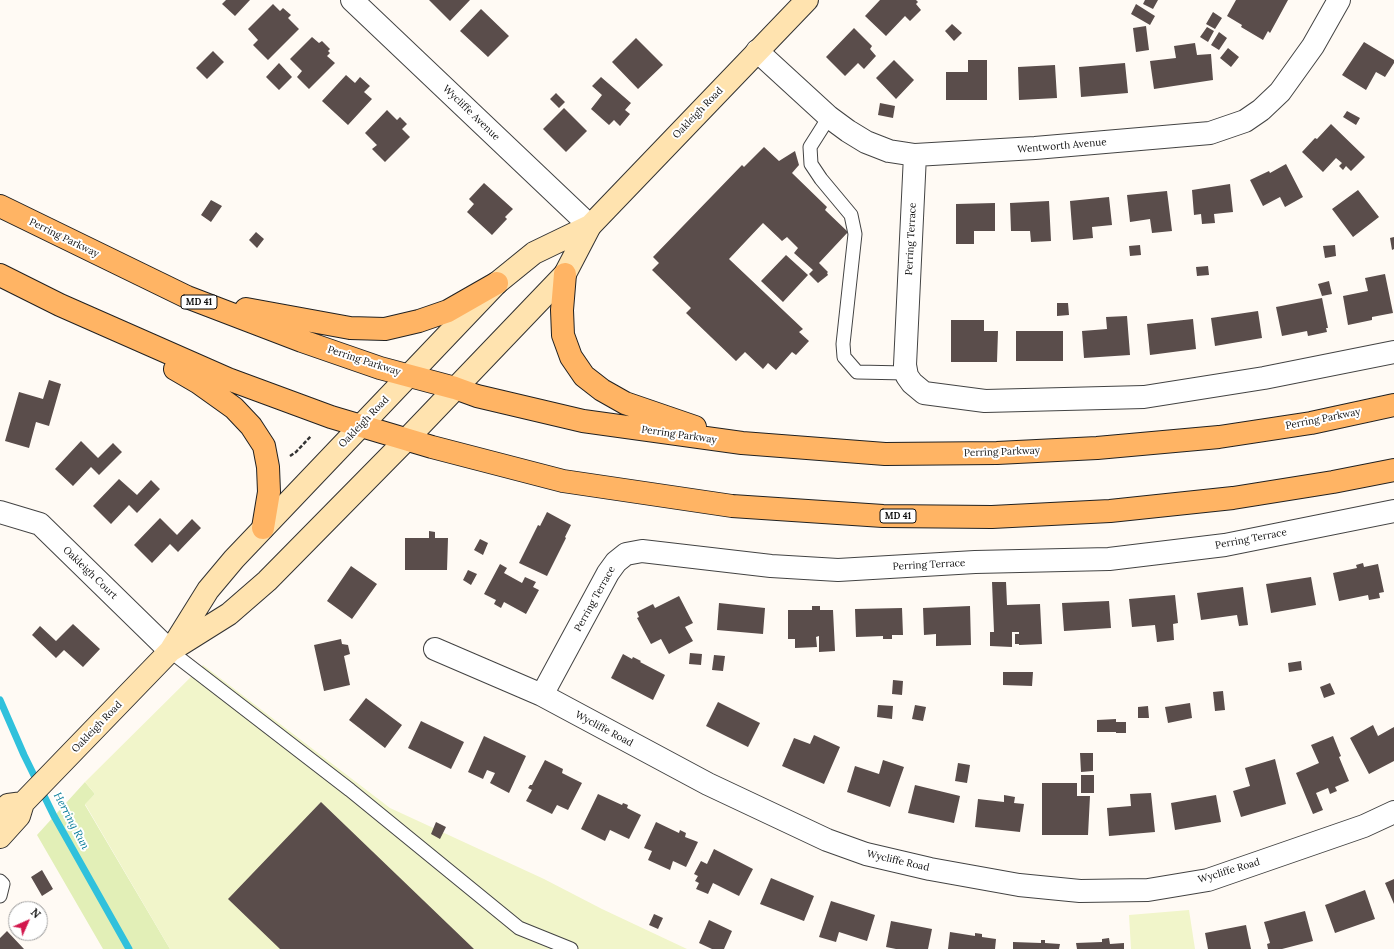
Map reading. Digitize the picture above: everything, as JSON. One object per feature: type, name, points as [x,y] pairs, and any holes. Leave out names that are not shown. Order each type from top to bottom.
[{"type":"main road","name":"Perring Parkway","points":[[0,206],[187,298],[380,368],[455,388],[477,396],[583,421],[742,443],[885,454],[997,453],[1097,448],[1219,437],[1310,423],[1394,404]]},
{"type":"main road","points":[[565,274],[562,310],[563,335],[571,357],[584,376],[602,390],[625,403],[742,443]]},
{"type":"main road","name":"MD 41","points":[[0,275],[60,305],[228,379],[331,417],[563,481],[732,506],[883,516],[992,517],[1110,511],[1233,498],[1334,482],[1394,470]]},
{"type":"main road","points":[[187,298],[350,328],[385,329],[419,321],[448,310],[497,283]]},
{"type":"main road","points":[[60,305],[199,383],[234,408],[251,426],[264,446],[268,467],[268,492],[263,528]]},
{"type":"street","name":"Wycliffe Avenue","points":[[352,0],[590,226]]},
{"type":"street","name":"Oakleigh Road","points":[[170,651],[229,614],[267,581],[407,439],[565,274],[590,226],[807,0]]},
{"type":"street","name":"Wentworth Avenue","points":[[757,51],[829,117],[866,142],[889,151],[915,155],[1035,148],[1210,133],[1245,121],[1261,110],[1280,92],[1313,46],[1339,0]]},
{"type":"street","name":"Perring Terrace","points":[[906,373],[905,365],[915,155]]},
{"type":"street","name":"Oakleigh Road","points":[[0,837],[19,816],[23,802],[170,651],[208,590],[234,559],[497,283],[534,253],[590,226]]},
{"type":"street","points":[[906,373],[912,383],[924,393],[985,401],[1144,397],[1264,378],[1394,352]]},
{"type":"street","name":"Perring Terrace","points":[[542,695],[608,573],[616,562],[626,554],[642,551],[771,566],[838,570],[975,562],[1109,559],[1225,545],[1394,511]]},
{"type":"street","name":"Oakleigh Court","points":[[0,512],[40,524],[170,651]]},
{"type":"street","name":"Wycliffe Road","points":[[435,649],[542,695],[708,784],[827,840],[866,854],[930,869],[1019,885],[1080,891],[1148,890],[1208,880],[1364,826],[1394,812]]},
{"type":"street","name":"Oakleigh Road","points":[[0,813],[8,805],[23,802]]},
{"type":"lane","points":[[829,117],[810,147],[811,164],[821,179],[851,215],[855,234],[842,344],[844,357],[857,372],[906,373]]},
{"type":"lane","points":[[170,651],[350,790],[519,928],[571,949]]},
{"type":"lane","points":[[0,881],[3,884],[0,896]]},
{"type":"path","points":[[289,457],[296,452],[311,436]]},
{"type":"green space","points":[[203,665],[390,808],[544,879],[602,909],[687,949],[170,949],[85,804],[95,794],[85,782]]},
{"type":"green space","points":[[85,782],[95,794],[85,805],[170,949],[103,949],[37,835]]},
{"type":"green space","points":[[1189,910],[1195,949],[1131,949],[1129,915]]},
{"type":"building","points":[[226,0],[250,0],[235,16],[222,4]]},
{"type":"building","points":[[429,0],[470,0],[450,21]]},
{"type":"building","points":[[880,0],[916,0],[918,2],[916,4],[921,10],[910,21],[905,16],[886,36],[865,16]]},
{"type":"building","points":[[1145,0],[1158,0],[1153,9],[1143,4]]},
{"type":"building","points":[[1236,0],[1288,0],[1270,33],[1268,31],[1263,40],[1241,27],[1242,25],[1227,16]]},
{"type":"building","points":[[273,4],[280,11],[283,8],[291,15],[288,18],[299,29],[268,60],[253,45],[258,40],[248,29]]},
{"type":"building","points":[[1136,4],[1155,16],[1150,25],[1131,14]]},
{"type":"building","points":[[481,9],[509,36],[488,57],[460,31]]},
{"type":"building","points":[[1213,12],[1222,18],[1215,29],[1206,24]]},
{"type":"building","points":[[952,24],[962,33],[954,41],[945,31]]},
{"type":"building","points":[[1146,26],[1149,50],[1136,52],[1133,28]]},
{"type":"building","points":[[1207,27],[1214,31],[1208,42],[1200,37]]},
{"type":"building","points":[[854,28],[872,46],[870,49],[876,56],[864,69],[858,63],[845,76],[826,57]]},
{"type":"building","points":[[1219,32],[1227,38],[1219,50],[1211,45]]},
{"type":"building","points":[[312,37],[319,43],[322,41],[330,49],[328,51],[330,53],[327,56],[335,63],[309,89],[297,77],[302,71],[290,59]]},
{"type":"building","points":[[636,38],[663,65],[638,89],[612,62]]},
{"type":"building","points":[[1364,42],[1394,60],[1394,63],[1385,77],[1376,72],[1366,90],[1342,75]]},
{"type":"building","points":[[1195,43],[1197,55],[1211,54],[1213,80],[1154,89],[1150,61],[1176,58],[1174,46]]},
{"type":"building","points":[[1228,48],[1239,57],[1231,67],[1220,58]]},
{"type":"building","points":[[213,51],[224,62],[207,79],[196,68]]},
{"type":"building","points":[[894,60],[914,80],[896,99],[876,78]]},
{"type":"building","points":[[968,60],[987,60],[987,100],[946,100],[946,72],[968,72]]},
{"type":"building","points":[[279,63],[292,77],[279,90],[266,77]]},
{"type":"building","points":[[1125,63],[1128,93],[1081,97],[1079,67]]},
{"type":"building","points":[[1055,65],[1057,98],[1019,100],[1018,67]]},
{"type":"building","points":[[346,75],[355,83],[360,77],[370,86],[364,92],[372,99],[348,125],[322,101]]},
{"type":"building","points":[[601,77],[631,103],[625,110],[630,114],[620,126],[614,120],[609,125],[591,109],[602,95],[592,86]]},
{"type":"building","points":[[556,93],[565,102],[559,108],[550,99]]},
{"type":"building","points":[[880,103],[895,106],[893,118],[878,115]]},
{"type":"building","points":[[564,108],[587,131],[566,152],[543,129]]},
{"type":"building","points":[[387,110],[397,120],[400,117],[407,124],[402,129],[410,137],[385,162],[372,149],[377,145],[365,133]]},
{"type":"building","points":[[1347,111],[1360,118],[1356,125],[1343,117]]},
{"type":"building","points":[[1331,124],[1365,157],[1351,171],[1346,166],[1343,170],[1339,166],[1342,163],[1336,158],[1323,172],[1302,152]]},
{"type":"building","points":[[764,147],[779,161],[795,151],[799,165],[792,173],[827,207],[825,210],[848,232],[819,263],[828,272],[828,275],[818,283],[809,274],[813,270],[794,253],[798,248],[787,237],[782,241],[763,223],[729,259],[803,329],[799,332],[809,341],[796,355],[792,352],[776,370],[768,363],[763,369],[745,352],[736,361],[686,313],[691,308],[652,270],[659,263],[653,257],[742,165],[744,167]]},
{"type":"building","points":[[1286,164],[1303,197],[1285,207],[1280,197],[1263,206],[1250,180],[1269,171],[1270,173]]},
{"type":"building","points":[[484,183],[513,209],[505,217],[507,219],[492,235],[467,212],[474,204],[469,199]]},
{"type":"building","points":[[1230,184],[1233,212],[1214,214],[1215,223],[1202,224],[1201,214],[1194,215],[1192,190]]},
{"type":"building","points":[[1358,190],[1379,217],[1353,237],[1332,209]]},
{"type":"building","points":[[1167,191],[1172,231],[1152,233],[1150,219],[1130,222],[1127,195]]},
{"type":"building","points":[[1109,197],[1112,225],[1092,227],[1093,238],[1073,240],[1070,201]]},
{"type":"building","points":[[211,200],[222,206],[211,222],[201,215]]},
{"type":"building","points":[[1049,201],[1051,241],[1031,242],[1030,231],[1011,231],[1010,203]]},
{"type":"building","points":[[995,203],[995,231],[974,231],[974,244],[956,244],[956,204]]},
{"type":"building","points":[[256,232],[264,239],[257,248],[249,240]]},
{"type":"building","points":[[1394,237],[1394,249],[1392,250],[1390,238]]},
{"type":"building","points":[[1140,245],[1141,255],[1130,256],[1129,246]]},
{"type":"building","points":[[1335,245],[1336,256],[1325,258],[1323,246]]},
{"type":"building","points":[[786,255],[808,275],[783,302],[761,281]]},
{"type":"building","points":[[1208,266],[1209,275],[1197,276],[1196,267]]},
{"type":"building","points":[[1385,274],[1393,313],[1372,317],[1372,320],[1348,325],[1343,296],[1368,291],[1365,278]]},
{"type":"building","points":[[1329,281],[1332,294],[1322,296],[1318,284]]},
{"type":"building","points":[[1322,298],[1328,328],[1326,328],[1327,332],[1308,336],[1307,331],[1282,336],[1276,307]]},
{"type":"building","points":[[1057,303],[1068,303],[1069,315],[1057,316]]},
{"type":"building","points":[[1258,311],[1262,338],[1215,346],[1211,318]]},
{"type":"building","points":[[1127,316],[1130,355],[1084,358],[1082,331],[1107,329],[1106,317]]},
{"type":"building","points":[[1193,319],[1196,349],[1150,355],[1147,324]]},
{"type":"building","points":[[951,320],[984,320],[984,331],[998,331],[997,362],[951,362]]},
{"type":"building","points":[[1016,331],[1063,331],[1063,361],[1016,361]]},
{"type":"building","points":[[49,380],[61,384],[49,426],[36,422],[29,448],[5,441],[19,392],[43,399]]},
{"type":"building","points":[[81,441],[98,458],[113,443],[122,452],[99,475],[91,467],[73,486],[55,469]]},
{"type":"building","points":[[119,479],[137,495],[151,480],[160,489],[137,513],[129,505],[111,524],[93,506]]},
{"type":"building","points":[[547,512],[571,525],[547,576],[519,563],[538,525],[540,526]]},
{"type":"building","points":[[160,518],[177,535],[192,519],[201,528],[178,552],[170,544],[152,563],[134,545]]},
{"type":"building","points":[[429,531],[435,532],[435,538],[448,538],[447,570],[405,570],[405,538],[429,538]]},
{"type":"building","points":[[480,539],[488,543],[483,555],[474,550]]},
{"type":"building","points":[[1363,563],[1364,567],[1378,564],[1384,592],[1379,593],[1380,598],[1369,600],[1368,595],[1339,601],[1333,573],[1357,568],[1356,565]]},
{"type":"building","points":[[500,564],[507,568],[504,573],[522,583],[525,577],[536,582],[533,587],[539,590],[526,614],[504,602],[501,608],[494,604],[496,600],[484,594]]},
{"type":"building","points":[[351,566],[377,584],[352,619],[327,601]]},
{"type":"building","points":[[468,570],[477,574],[471,585],[463,580]]},
{"type":"building","points":[[1311,577],[1316,605],[1271,613],[1266,584]]},
{"type":"building","points":[[992,582],[1006,582],[1007,605],[1040,604],[1042,644],[1015,644],[1015,634],[1019,634],[1019,632],[1012,632],[1012,647],[990,646],[990,632],[994,632]]},
{"type":"building","points":[[1243,587],[1248,625],[1239,626],[1237,615],[1201,620],[1197,593]]},
{"type":"building","points":[[1175,595],[1178,623],[1173,624],[1174,640],[1157,642],[1155,625],[1132,627],[1129,599]]},
{"type":"building","points":[[679,596],[693,623],[685,627],[693,641],[669,654],[661,639],[651,644],[637,618],[639,617],[637,612],[653,604],[655,608]]},
{"type":"building","points":[[1109,601],[1111,628],[1064,631],[1062,603]]},
{"type":"building","points":[[719,603],[765,608],[763,634],[717,630]]},
{"type":"building","points":[[812,606],[820,606],[820,610],[833,610],[835,651],[819,652],[819,636],[816,637],[817,647],[795,648],[795,639],[788,639],[788,610],[812,610]]},
{"type":"building","points":[[970,606],[971,645],[936,646],[936,634],[924,635],[923,608]]},
{"type":"building","points":[[902,608],[903,635],[892,635],[892,639],[883,639],[883,636],[856,637],[855,609]]},
{"type":"building","points":[[73,624],[100,649],[83,667],[64,650],[56,658],[32,635],[40,626],[56,641]]},
{"type":"building","points":[[341,639],[342,644],[348,645],[350,654],[344,656],[350,685],[324,691],[314,645]]},
{"type":"building","points":[[690,653],[702,654],[701,665],[689,664]]},
{"type":"building","points":[[623,654],[632,659],[633,657],[641,661],[640,662],[665,675],[653,700],[611,678]]},
{"type":"building","points":[[714,655],[725,656],[723,671],[712,670]]},
{"type":"building","points":[[1301,661],[1302,670],[1289,672],[1288,663]]},
{"type":"building","points":[[1003,672],[1033,672],[1032,686],[1003,685]]},
{"type":"building","points":[[893,680],[903,681],[902,695],[892,694]]},
{"type":"building","points":[[1330,683],[1335,694],[1324,698],[1320,687]]},
{"type":"building","points":[[1223,691],[1225,710],[1215,711],[1213,692]]},
{"type":"building","points":[[366,698],[402,725],[385,748],[349,720]]},
{"type":"building","points":[[718,702],[760,723],[748,747],[706,726]]},
{"type":"building","points":[[1190,703],[1192,718],[1168,723],[1165,707]]},
{"type":"building","points":[[878,705],[893,706],[892,719],[877,717]]},
{"type":"building","points":[[915,705],[926,707],[923,721],[912,719]]},
{"type":"building","points":[[1148,706],[1149,718],[1138,718],[1138,707]]},
{"type":"building","points":[[1116,719],[1116,722],[1126,722],[1126,733],[1097,732],[1097,720]]},
{"type":"building","points":[[421,721],[464,742],[451,769],[408,748]]},
{"type":"building","points":[[1373,725],[1378,736],[1394,727],[1394,761],[1369,774],[1350,738]]},
{"type":"building","points":[[814,735],[840,747],[824,784],[782,766],[794,738],[810,744]]},
{"type":"building","points":[[484,736],[526,756],[509,793],[490,783],[495,773],[487,770],[483,779],[468,772]]},
{"type":"building","points":[[1333,736],[1341,756],[1339,757],[1349,781],[1335,787],[1337,791],[1330,794],[1328,788],[1316,793],[1323,810],[1313,814],[1296,773],[1319,763],[1311,745]]},
{"type":"building","points":[[1080,753],[1093,753],[1093,771],[1081,772]]},
{"type":"building","points":[[1275,759],[1286,804],[1241,817],[1233,791],[1250,786],[1245,768]]},
{"type":"building","points":[[545,760],[563,769],[562,773],[582,783],[568,810],[557,805],[552,814],[526,801],[532,790],[528,788],[532,785]]},
{"type":"building","points":[[883,760],[904,767],[890,807],[847,792],[855,766],[879,774]]},
{"type":"building","points":[[958,763],[970,765],[967,783],[955,781]]},
{"type":"building","points":[[1081,775],[1094,775],[1094,793],[1081,793]]},
{"type":"building","points":[[1042,783],[1077,783],[1077,796],[1090,796],[1088,835],[1042,835]]},
{"type":"building","points":[[915,785],[960,796],[954,823],[908,813]]},
{"type":"building","points":[[1151,793],[1155,832],[1109,836],[1107,808],[1131,806],[1130,794]]},
{"type":"building","points":[[598,794],[622,805],[623,803],[628,805],[627,808],[641,815],[629,839],[610,830],[605,841],[581,829]]},
{"type":"building","points":[[1004,795],[1015,797],[1014,803],[1024,804],[1020,832],[975,827],[978,799],[1004,802]]},
{"type":"building","points":[[1216,795],[1221,822],[1175,830],[1171,803]]},
{"type":"building","points":[[321,802],[474,949],[280,949],[228,899]]},
{"type":"building","points":[[436,822],[446,827],[440,839],[431,834]]},
{"type":"building","points":[[656,822],[679,833],[680,830],[686,833],[685,837],[698,842],[686,867],[673,861],[670,870],[648,860],[652,851],[644,848]]},
{"type":"building","points":[[714,849],[753,869],[739,896],[713,883],[708,894],[696,889],[699,883],[695,881],[698,876],[694,874],[701,861],[707,864]]},
{"type":"building","points":[[42,870],[53,889],[42,896],[31,877]]},
{"type":"building","points":[[771,878],[814,896],[804,921],[760,904]]},
{"type":"building","points":[[1394,879],[1394,904],[1385,883]]},
{"type":"building","points":[[1365,890],[1375,919],[1335,933],[1325,905]]},
{"type":"building","points":[[831,901],[875,915],[867,941],[839,932],[836,942],[819,937]]},
{"type":"building","points":[[1305,911],[1313,941],[1282,949],[1268,949],[1267,944],[1270,943],[1264,922]]},
{"type":"building","points":[[654,914],[663,918],[658,929],[649,925]]},
{"type":"building","points":[[709,920],[732,931],[724,949],[712,949],[699,943]]},
{"type":"building","points":[[891,921],[932,929],[928,949],[896,949],[886,947]]},
{"type":"building","points":[[1246,925],[1251,949],[1208,949],[1205,933]]},
{"type":"building","points":[[7,931],[8,941],[16,941],[24,949],[0,949],[0,938]]},
{"type":"building","points":[[950,932],[975,936],[975,933],[982,934],[982,937],[996,939],[995,949],[948,949]]},
{"type":"building","points":[[1109,938],[1110,944],[1124,943],[1124,949],[1077,949],[1076,943],[1102,942],[1102,939]]},
{"type":"building","points":[[1041,940],[1045,940],[1045,943],[1060,944],[1059,949],[1013,949],[1013,942],[1041,943]]},
{"type":"waterway","name":"Herring Run","points":[[0,700],[24,755],[54,816],[129,949]]}]
